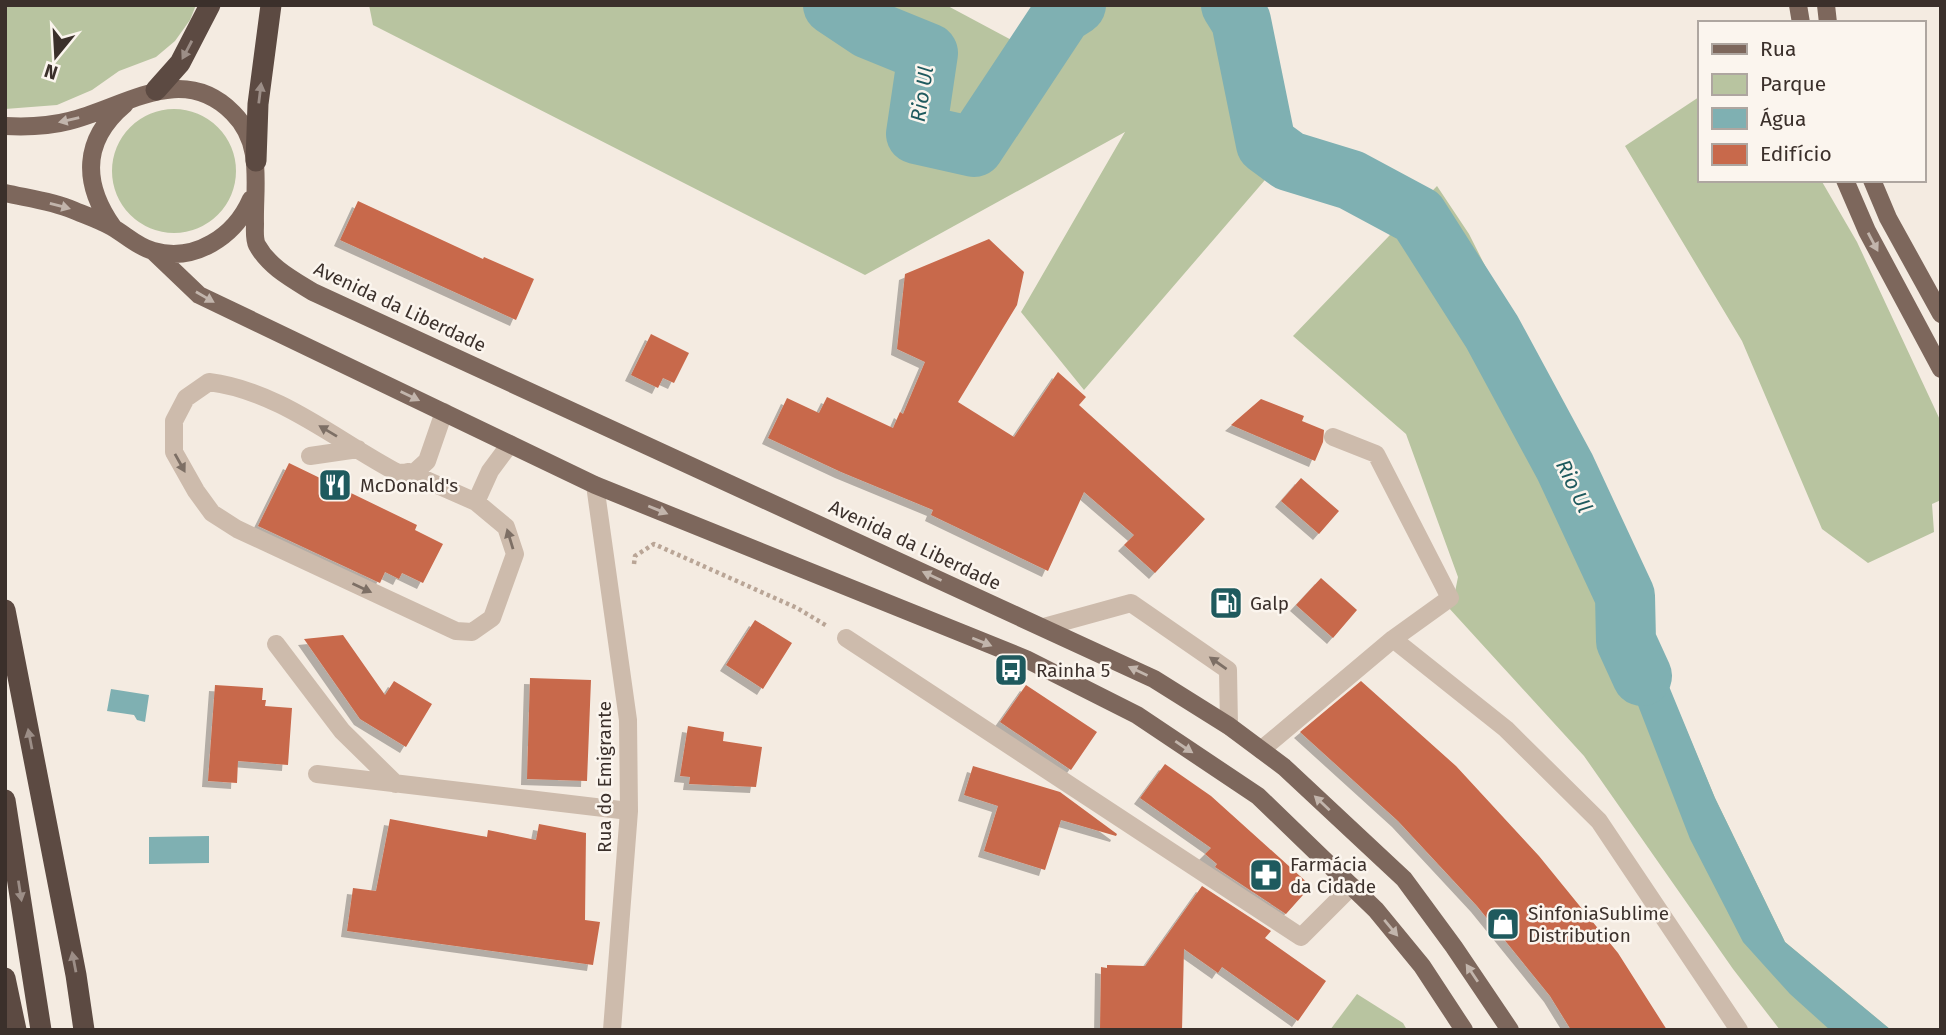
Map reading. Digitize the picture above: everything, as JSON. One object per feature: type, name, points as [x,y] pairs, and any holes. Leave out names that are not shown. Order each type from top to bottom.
[{"type":"highway","points":[[156,90],[180,63],[210,5]]},
{"type":"highway","points":[[256,161],[258,104],[271,5]]},
{"type":"highway","points":[[5,610],[76,975],[84,1030]]},
{"type":"highway","points":[[5,800],[41,1030]]},
{"type":"highway","points":[[5,978],[16,1030]]},
{"type":"main road","name":"Avenida da Liberdade","points":[[5,126],[68,121],[156,90],[183,88],[210,96],[233,112],[249,135],[256,161],[256,243],[276,269],[313,292],[1154,679],[1228,726],[1284,767],[1404,879],[1510,1030]]},
{"type":"main road","name":"Avenida da Liberdade","points":[[130,100],[111,115],[98,136],[91,159],[91,184],[99,207],[113,227],[132,243],[154,252],[180,254],[205,248],[227,235],[244,216],[254,193]]},
{"type":"main road","points":[[1846,182],[1867,231],[1941,369]]},
{"type":"main road","points":[[1873,182],[1888,218],[1941,314]]},
{"type":"main road","name":"Avenida da Liberdade","points":[[5,192],[68,208],[113,227]]},
{"type":"main road","name":"Avenida da Liberdade","points":[[154,252],[198,295],[595,485],[1026,659],[1137,715],[1258,796],[1377,910],[1422,966],[1464,1030]]},
{"type":"street","points":[[408,472],[476,502],[506,527],[515,554],[492,618],[472,632],[456,631],[237,529],[212,513],[174,452],[174,421],[186,398],[209,382],[232,385],[306,418],[398,473],[408,472],[415,472],[427,461],[444,412]]},
{"type":"street","points":[[1261,750],[1393,639],[1450,598],[1376,454],[1333,437]]},
{"type":"street","points":[[476,502],[490,471],[510,444]]},
{"type":"street","points":[[310,456],[358,449]]},
{"type":"street","name":"Rua do Emigrante","points":[[595,485],[628,720],[629,811],[612,1030]]},
{"type":"street","points":[[1044,627],[1131,603],[1228,670],[1228,726]]},
{"type":"street","points":[[846,638],[1300,937],[1352,887]]},
{"type":"street","points":[[1393,639],[1506,729],[1598,821],[1739,1030]]},
{"type":"street","points":[[276,644],[342,731],[396,784]]},
{"type":"street","points":[[317,774],[629,811]]},
{"type":"path","points":[[634,567],[635,556],[654,544],[797,608],[846,638]]},
{"type":"green space","points":[[5,5],[196,5],[190,20],[175,41],[156,57],[119,71],[92,90],[57,105],[5,109]]},
{"type":"green space","points":[[369,5],[946,5],[1058,65],[1089,5],[1209,5],[1226,10],[1248,147],[1271,173],[1084,390],[1021,312],[1125,132],[865,275],[373,25]]},
{"type":"green space","points":[[1698,98],[1698,182],[1822,182],[1857,242],[1941,422],[1941,500],[1932,504],[1934,532],[1868,563],[1822,529],[1742,341],[1625,146]]},
{"type":"green space","points":[[174,109],[198,114],[218,127],[231,147],[236,171],[231,195],[218,215],[198,228],[174,233],[150,228],[130,215],[117,195],[112,171],[117,147],[130,127],[150,114]]},
{"type":"green space","points":[[1437,186],[1469,234],[1526,347],[1715,798],[1785,942],[1891,1030],[1780,1030],[1733,969],[1584,756],[1448,607],[1458,577],[1406,434],[1293,336]]},
{"type":"green space","points":[[1357,994],[1403,1023],[1407,1030],[1330,1030]]},
{"type":"water","points":[[1631,594],[1715,798],[1785,942],[1891,1030],[1830,1030],[1790,994],[1743,942],[1690,839],[1606,623],[1625,596]]},
{"type":"water","points":[[111,689],[149,695],[145,722],[137,720],[134,715],[107,711]]},
{"type":"water","points":[[209,836],[209,863],[149,864],[149,837]]},
{"type":"building","points":[[358,201],[483,259],[484,257],[534,279],[516,320],[340,240]]},
{"type":"building","points":[[989,239],[1024,272],[1017,305],[958,402],[1014,437],[1058,372],[1086,397],[1079,405],[1205,519],[1155,573],[1124,545],[1134,535],[1084,492],[1048,571],[931,515],[933,510],[768,438],[787,398],[819,413],[827,397],[893,428],[900,412],[903,414],[925,362],[897,349],[905,274]]},
{"type":"building","points":[[651,334],[689,353],[674,383],[663,378],[658,388],[631,375]]},
{"type":"building","points":[[1261,399],[1304,416],[1302,421],[1324,430],[1323,442],[1315,461],[1231,425]]},
{"type":"building","points":[[289,463],[417,525],[415,530],[443,544],[423,583],[402,573],[399,579],[385,572],[380,583],[258,526]]},
{"type":"building","points":[[1301,478],[1339,511],[1319,534],[1281,501]]},
{"type":"building","points":[[1321,578],[1357,610],[1333,638],[1296,605]]},
{"type":"building","points":[[755,620],[792,643],[763,689],[726,665]]},
{"type":"building","points":[[343,635],[385,695],[394,681],[432,704],[406,747],[360,719],[304,639]]},
{"type":"building","points":[[530,678],[591,680],[587,781],[527,779]]},
{"type":"building","points":[[1361,681],[1456,766],[1539,856],[1618,953],[1667,1030],[1571,1030],[1550,996],[1477,906],[1398,821],[1300,732]]},
{"type":"building","points":[[215,685],[263,688],[262,700],[266,700],[265,706],[292,708],[288,765],[238,761],[237,783],[208,781]]},
{"type":"building","points":[[1026,685],[1097,732],[1071,770],[1000,722]]},
{"type":"building","points":[[688,726],[724,732],[723,741],[762,747],[756,787],[689,784],[690,777],[680,776]]},
{"type":"building","points":[[1165,764],[1211,796],[1311,886],[1286,914],[1215,867],[1217,864],[1205,854],[1211,848],[1140,798]]},
{"type":"building","points":[[973,766],[1060,792],[1117,834],[1116,836],[1061,820],[1045,870],[984,851],[998,806],[964,795]]},
{"type":"building","points":[[390,819],[487,837],[488,830],[536,840],[539,824],[586,833],[585,920],[600,922],[593,965],[347,931],[353,888],[376,891]]},
{"type":"building","points":[[1202,886],[1271,931],[1265,938],[1326,981],[1298,1021],[1222,967],[1218,973],[1184,949],[1182,1030],[1100,1030],[1101,967],[1145,966]]},
{"type":"waterway","name":"Rio Ul","points":[[833,5],[869,29],[928,53],[916,134],[974,147],[1062,14],[1076,5]]},
{"type":"waterway","name":"Rio Ul","points":[[1231,5],[1241,21],[1266,144],[1289,161],[1351,180],[1418,216],[1492,332],[1565,467],[1625,596],[1626,641],[1642,676]]},
{"type":"place","name":"McDonald's","points":[[335,485]]},
{"type":"place","name":"Galp","points":[[1226,603]]},
{"type":"place","name":"Rainha 5","points":[[1011,670]]},
{"type":"place","name":"Farmácia da Cidade","points":[[1266,875]]},
{"type":"place","name":"SinfoniaSublime Distribution","points":[[1503,924]]}]
